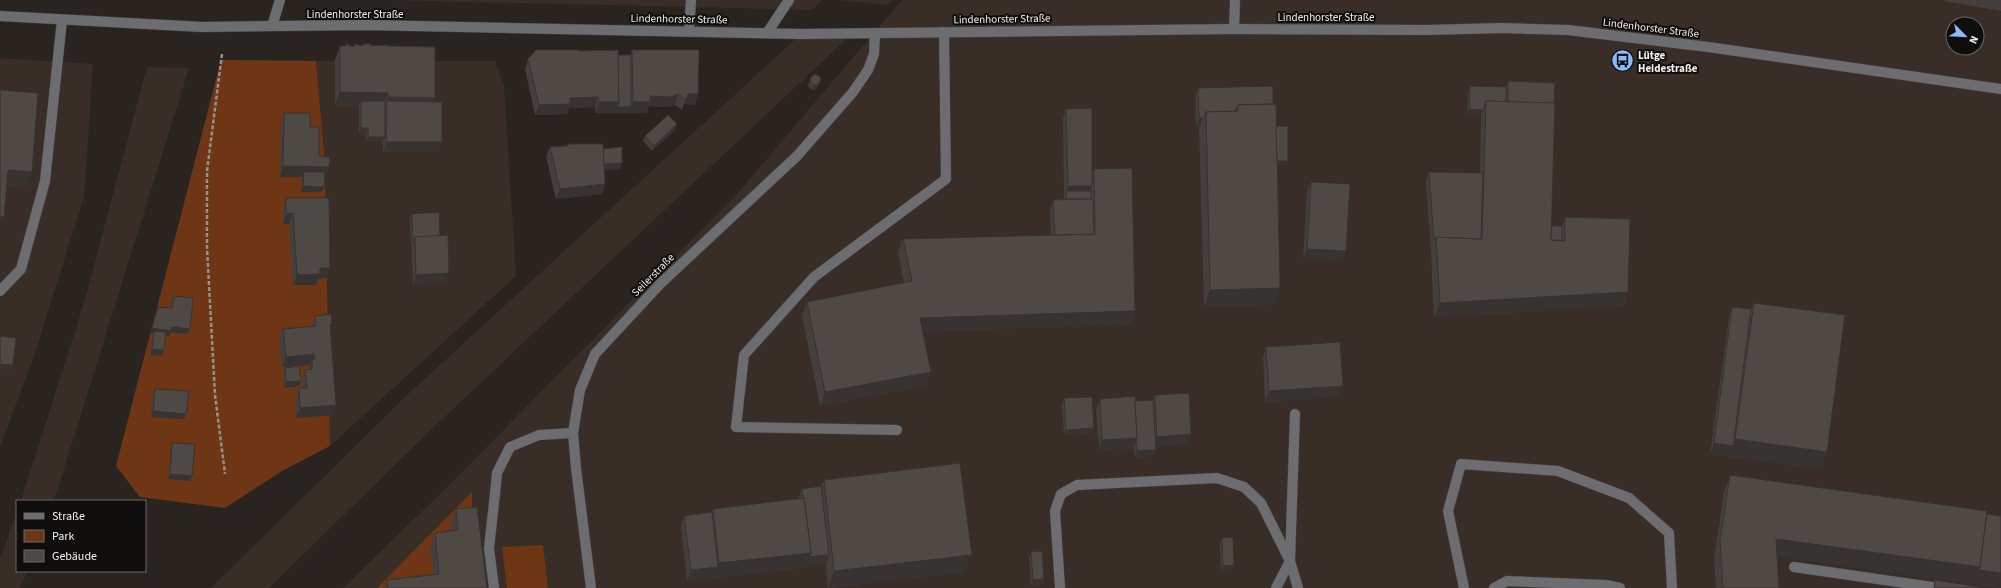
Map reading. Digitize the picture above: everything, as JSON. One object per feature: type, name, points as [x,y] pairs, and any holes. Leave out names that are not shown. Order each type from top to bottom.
[{"type":"street","points":[[272,26],[280,0]]},
{"type":"street","points":[[689,32],[691,0]]},
{"type":"street","points":[[767,33],[790,0]]},
{"type":"street","points":[[1234,0],[1234,29]]},
{"type":"street","name":"Lindenhorster Straße","points":[[0,16],[202,27],[367,25],[767,33],[1234,29],[1427,30],[1501,28],[1568,30],[1708,47],[2001,89]]},
{"type":"street","points":[[0,291],[21,269],[45,181],[62,20]]},
{"type":"street","points":[[897,430],[736,427],[744,355],[814,277],[946,179],[944,32]]},
{"type":"street","name":"Seilerstraße","points":[[591,588],[573,433],[580,390],[594,354],[660,284],[808,144],[853,92],[868,70],[874,54],[875,33]]},
{"type":"street","points":[[1276,588],[1290,561],[1295,414]]},
{"type":"street","points":[[494,588],[489,548],[497,473],[510,447],[539,435],[573,433]]},
{"type":"street","points":[[1464,588],[1448,511],[1461,464],[1558,471],[1629,498],[1669,532],[1672,588]]},
{"type":"street","points":[[1060,588],[1055,511],[1061,494],[1077,486],[1217,478],[1244,487],[1261,503],[1290,561],[1298,588]]},
{"type":"street","points":[[1794,567],[1939,588]]},
{"type":"street","points":[[1494,588],[1506,581],[1606,585],[1620,588]]},
{"type":"path","points":[[222,54],[207,171],[207,248],[215,395],[226,474]]},
{"type":"shaded area","points":[[386,0],[822,0],[812,10]]},
{"type":"shaded area","points":[[837,0],[893,0],[887,5]]},
{"type":"shaded area","points":[[902,0],[2001,0],[2001,588],[343,588],[447,487],[736,195]]},
{"type":"shaded area","points":[[853,33],[437,424],[269,588],[211,588],[407,395],[801,34]]},
{"type":"shaded area","points":[[0,58],[93,64],[84,197],[34,356],[0,447]]},
{"type":"shaded area","points":[[316,61],[495,61],[504,86],[516,276],[330,446],[325,163]]},
{"type":"shaded area","points":[[147,67],[189,68],[54,500],[21,500],[84,303]]},
{"type":"shaded area","points":[[16,515],[16,572],[27,572],[20,588],[0,588],[0,559]]},
{"type":"green space","points":[[221,60],[316,61],[325,163],[330,446],[282,471],[225,508],[140,497],[116,466]]},
{"type":"green space","points":[[472,492],[472,520],[453,544],[434,588],[377,588]]},
{"type":"green space","points":[[543,545],[548,588],[507,588],[502,547]]},
{"type":"building","points":[[346,44],[349,44],[349,46],[355,46],[355,44],[363,46],[363,44],[371,44],[371,46],[388,45],[435,47],[435,98],[388,97],[388,93],[340,92],[340,46],[346,46]]},
{"type":"building","points":[[536,50],[618,50],[619,102],[599,102],[598,97],[570,98],[570,104],[539,105],[528,59]]},
{"type":"building","points":[[632,50],[699,50],[698,94],[688,94],[686,100],[678,94],[671,97],[650,96],[650,102],[633,102]]},
{"type":"building","points":[[618,55],[631,55],[631,107],[617,107],[619,102]]},
{"type":"building","points":[[815,74],[820,77],[821,80],[817,85],[813,85],[810,81],[811,77]]},
{"type":"building","points":[[1508,81],[1555,83],[1554,103],[1508,102]]},
{"type":"building","points":[[1273,86],[1273,104],[1238,105],[1235,111],[1206,112],[1203,118],[1199,118],[1198,88]]},
{"type":"building","points":[[1470,86],[1506,87],[1506,102],[1486,101],[1483,110],[1469,109]]},
{"type":"building","points":[[0,90],[38,93],[32,172],[8,170],[4,217],[0,217]]},
{"type":"building","points":[[361,101],[385,101],[385,137],[368,137],[368,128],[361,128]]},
{"type":"building","points":[[387,101],[442,102],[442,142],[386,142]]},
{"type":"building","points":[[1486,101],[1555,103],[1551,240],[1565,241],[1565,217],[1630,219],[1628,292],[1440,303],[1436,237],[1482,239]]},
{"type":"building","points":[[1276,104],[1280,288],[1210,290],[1206,112],[1238,111],[1238,105]]},
{"type":"building","points":[[1092,108],[1092,186],[1068,186],[1066,109]]},
{"type":"building","points":[[284,113],[310,113],[310,127],[319,127],[319,156],[330,157],[329,167],[283,166]]},
{"type":"building","points":[[668,115],[677,124],[654,146],[645,136]]},
{"type":"building","points":[[1276,126],[1288,126],[1288,161],[1277,161]]},
{"type":"building","points":[[568,144],[603,144],[605,184],[560,189],[550,147],[568,146]]},
{"type":"building","points":[[622,147],[622,163],[604,164],[603,149]]},
{"type":"building","points":[[1132,168],[1135,311],[920,318],[931,372],[825,392],[807,302],[912,281],[903,239],[1095,234],[1094,169]]},
{"type":"building","points":[[304,172],[325,172],[324,187],[303,186]]},
{"type":"building","points":[[1429,172],[1483,173],[1481,239],[1436,237],[1434,241]]},
{"type":"building","points":[[1311,182],[1350,184],[1346,251],[1307,249]]},
{"type":"building","points":[[1066,191],[1091,191],[1091,199],[1066,199]]},
{"type":"building","points":[[286,198],[329,198],[330,268],[320,268],[320,274],[297,275],[293,213],[286,214]]},
{"type":"building","points":[[1093,199],[1094,234],[1055,235],[1053,200]]},
{"type":"building","points":[[439,212],[440,236],[415,237],[413,242],[412,214]]},
{"type":"building","points":[[1552,226],[1562,226],[1562,240],[1551,240]]},
{"type":"building","points":[[448,235],[449,273],[416,275],[415,237]]},
{"type":"building","points":[[174,296],[193,298],[190,329],[172,327],[171,331],[152,328],[158,307],[172,308]]},
{"type":"building","points":[[1754,303],[1845,315],[1827,452],[1735,439]]},
{"type":"building","points":[[1732,307],[1751,309],[1733,446],[1714,443]]},
{"type":"building","points":[[331,314],[332,323],[330,324],[336,405],[300,408],[299,388],[307,388],[305,370],[312,369],[312,359],[315,359],[314,354],[286,357],[283,329],[316,326],[315,316]]},
{"type":"building","points":[[154,331],[166,332],[164,350],[152,349]]},
{"type":"building","points":[[0,336],[16,338],[13,365],[0,364]]},
{"type":"building","points":[[1340,342],[1343,386],[1269,391],[1266,347]]},
{"type":"building","points":[[299,366],[301,381],[286,382],[285,368]]},
{"type":"building","points":[[155,389],[189,391],[186,414],[153,411]]},
{"type":"building","points":[[1189,393],[1191,434],[1157,437],[1155,395]]},
{"type":"building","points":[[1135,396],[1137,438],[1102,440],[1100,399]]},
{"type":"building","points":[[1092,397],[1094,428],[1066,430],[1064,398]]},
{"type":"building","points":[[1153,400],[1156,450],[1137,451],[1135,401]]},
{"type":"building","points":[[172,443],[195,444],[192,476],[170,474]]},
{"type":"building","points":[[960,463],[972,555],[834,571],[824,480]]},
{"type":"building","points":[[1730,475],[1987,511],[1980,567],[1776,539],[1779,588],[1723,588],[1720,541]]},
{"type":"building","points":[[821,486],[829,555],[809,557],[811,553],[802,489]]},
{"type":"building","points":[[804,498],[811,553],[719,563],[713,509]]},
{"type":"building","points":[[477,507],[487,588],[388,588],[387,580],[439,574],[435,533],[458,530],[456,509]]},
{"type":"building","points":[[712,512],[718,567],[691,570],[684,516]]},
{"type":"building","points":[[1987,514],[2001,516],[2001,573],[1979,570]]},
{"type":"building","points":[[1233,537],[1234,565],[1223,566],[1222,538]]},
{"type":"building","points":[[1042,551],[1044,579],[1033,580],[1031,552]]},
{"type":"building","points":[[1935,580],[1980,587],[1980,588],[1934,588]]},
{"type":"place","name":"Lütge Heidestraße","points":[[1623,61]]}]
